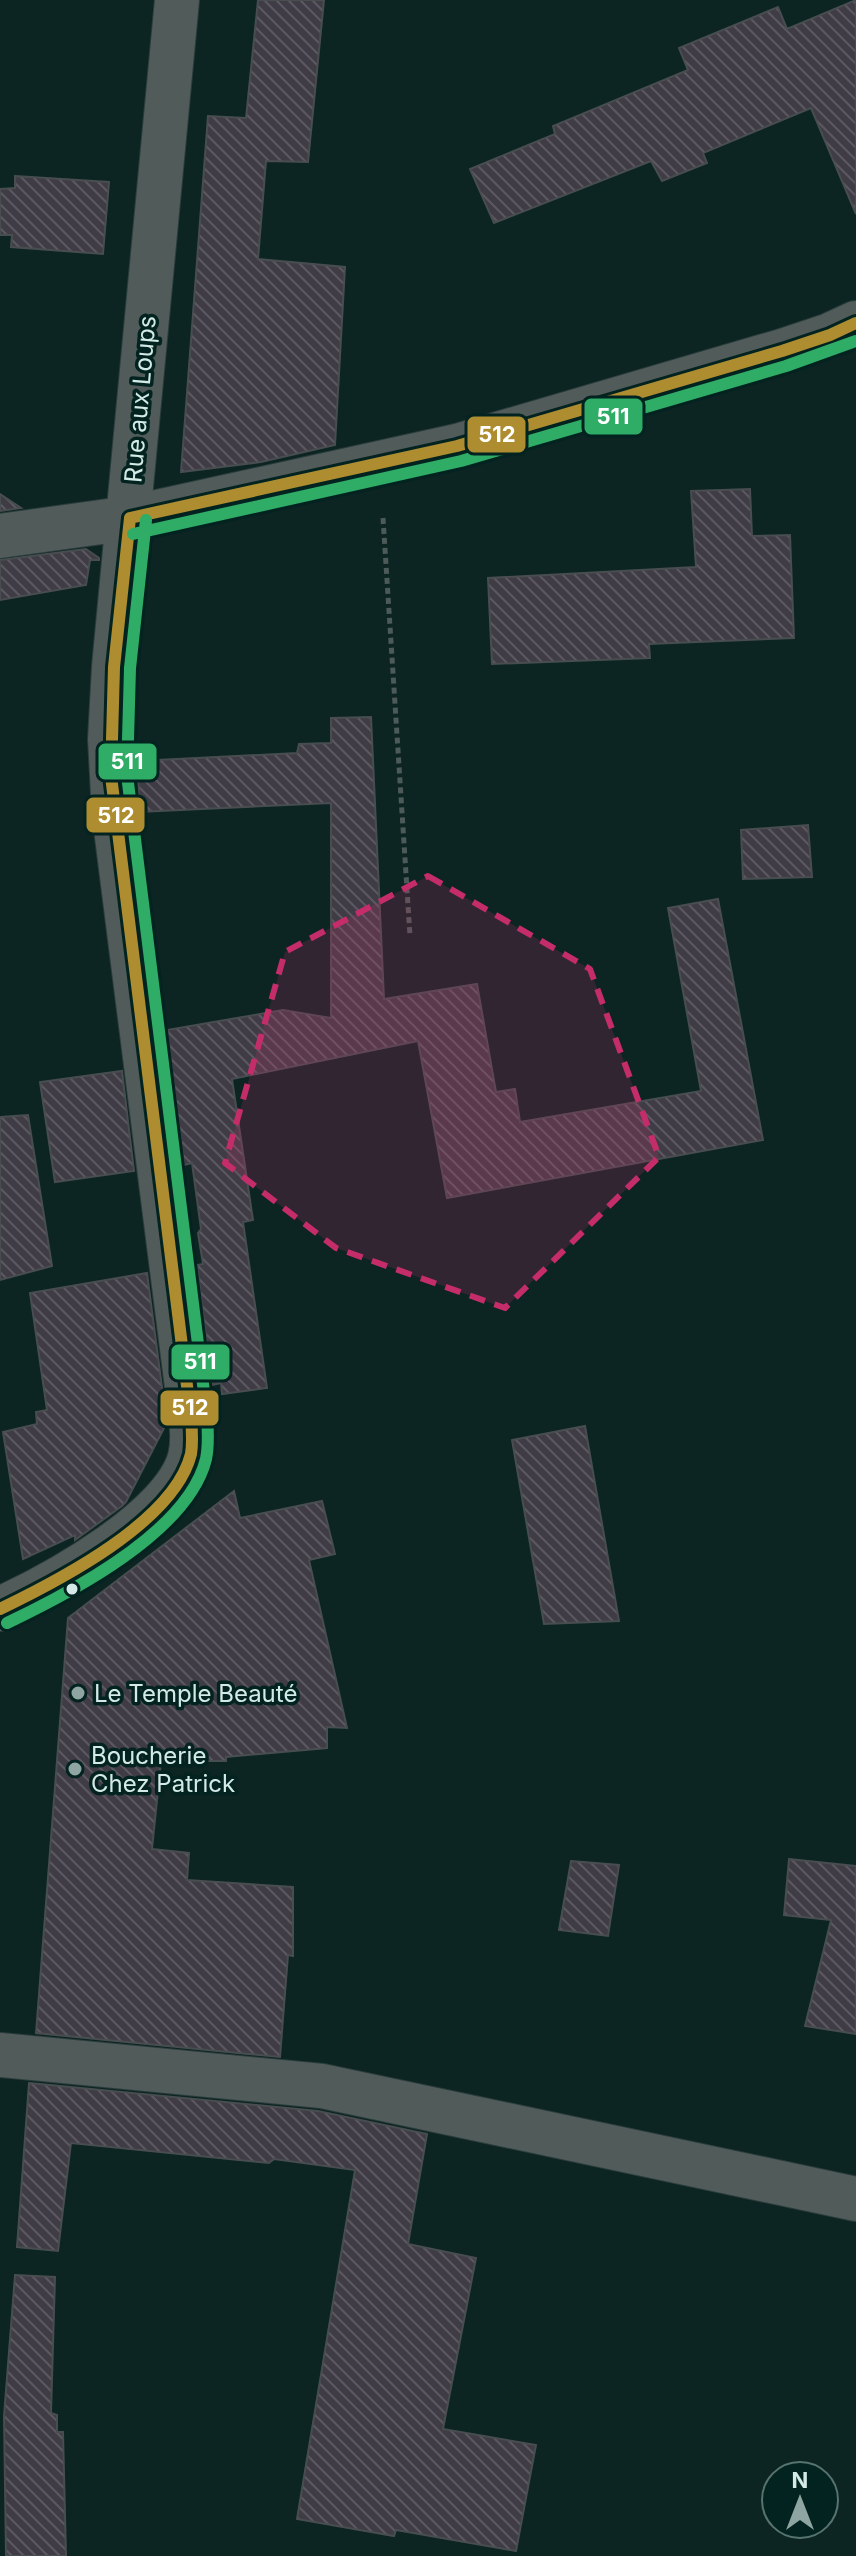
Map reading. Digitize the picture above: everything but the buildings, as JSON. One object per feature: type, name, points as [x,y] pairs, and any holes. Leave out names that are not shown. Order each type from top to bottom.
[{"type":"street","name":"Rue aux Loups","points":[[0,1609],[56,1580],[144,1520],[168,1498],[181,1479],[190,1456],[192,1431],[188,1395],[111,776],[114,667],[177,0]]},
{"type":"street","points":[[0,536],[130,518],[471,442],[767,356],[856,323]]},
{"type":"street","points":[[0,2055],[277,2080],[338,2089],[856,2199]]},
{"type":"path","points":[[380,464],[410,936]]},
{"type":"highlighted area","points":[[428,876],[590,969],[659,1157],[505,1308],[336,1248],[225,1163],[285,952]]},
{"type":"transit line","name":"512","points":[[130,518],[457,446],[782,351],[856,323]]},
{"type":"transit line","name":"511","points":[[133,534],[461,461],[786,366],[856,341]]},
{"type":"transit line","name":"512","points":[[0,1609],[81,1566],[138,1526],[162,1503],[180,1479],[192,1450],[191,1418],[111,776],[114,667],[130,518]]},
{"type":"transit line","name":"511","points":[[7,1623],[93,1577],[152,1535],[195,1486],[207,1454],[207,1416],[127,775],[130,668],[146,520]]},
{"type":"place","name":"Le Temple Beauté","points":[[78,1693]]},
{"type":"place","name":"Boucherie Chez Patrick","points":[[75,1769]]}]
